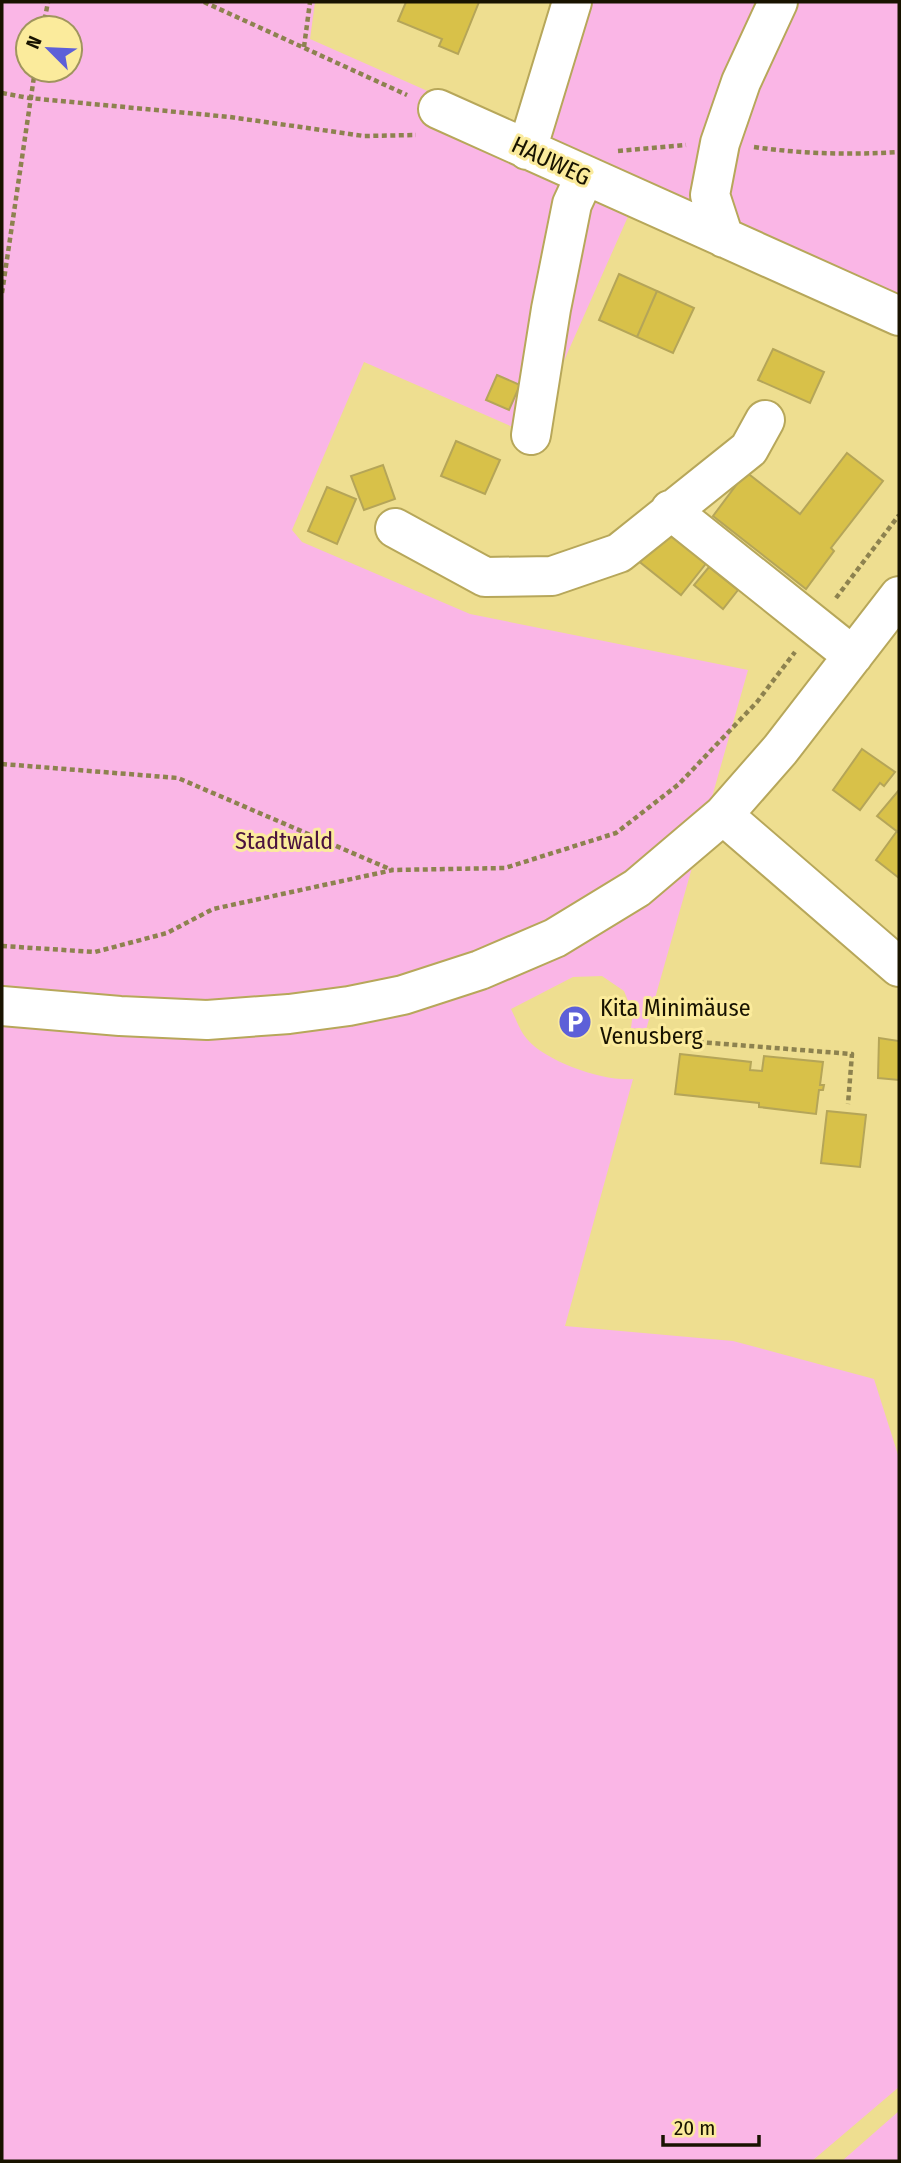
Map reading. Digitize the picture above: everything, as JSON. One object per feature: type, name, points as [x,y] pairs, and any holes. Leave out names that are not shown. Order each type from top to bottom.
[{"type":"street","points":[[527,150],[572,2]]},
{"type":"street","points":[[724,238],[710,195],[720,143],[741,82],[778,2]]},
{"type":"street","name":"HAUWEG","points":[[432,121],[527,150],[899,316]]},
{"type":"street","points":[[531,435],[551,309],[572,204],[585,176]]},
{"type":"street","points":[[395,528],[485,577],[552,576],[619,553],[749,449],[765,421]]},
{"type":"street","points":[[670,510],[853,656]]},
{"type":"street","points":[[2,1006],[207,1020],[289,1014],[403,995],[480,970],[555,938],[637,888],[723,815],[780,750],[899,596]]},
{"type":"street","points":[[723,815],[899,967]]},
{"type":"path","points":[[204,2],[304,47],[432,121]]},
{"type":"path","points":[[304,47],[310,2]]},
{"type":"path","points":[[2,293],[32,84]]},
{"type":"path","points":[[2,93],[174,114],[230,117],[364,136],[432,121]]},
{"type":"path","points":[[2,946],[95,952],[167,933],[213,909],[393,870],[505,869],[616,833],[679,784],[757,702],[899,514]]},
{"type":"path","points":[[2,764],[178,778],[393,870]]},
{"type":"path","points":[[673,1040],[852,1054],[848,1104]]},
{"type":"green space","name":"Stadtwald","points":[[2,2],[315,2],[310,39],[543,142],[580,2],[899,2],[899,300],[642,185],[531,435],[364,362],[292,530],[302,542],[470,614],[748,670],[646,1030],[631,1028],[633,1013],[624,991],[602,976],[573,977],[511,1009],[527,1039],[548,1055],[592,1074],[633,1079],[565,1326],[733,1341],[874,1379],[899,1458],[899,2087],[812,2161],[2,2161]]},
{"type":"green space","points":[[899,2111],[899,2161],[842,2161]]},
{"type":"building","points":[[406,2],[479,2],[458,54],[439,46],[442,39],[398,21]]},
{"type":"building","points":[[619,274],[657,291],[637,337],[599,320]]},
{"type":"building","points":[[657,291],[694,308],[673,353],[637,337]]},
{"type":"building","points":[[773,349],[824,372],[810,403],[758,380]]},
{"type":"building","points":[[497,375],[520,385],[509,410],[486,400]]},
{"type":"building","points":[[456,441],[500,460],[485,494],[441,476]]},
{"type":"building","points":[[847,453],[883,481],[831,548],[834,551],[806,589],[713,516],[746,472],[800,514]]},
{"type":"building","points":[[383,465],[395,499],[364,510],[351,476]]},
{"type":"building","points":[[327,487],[356,499],[337,544],[308,531]]},
{"type":"building","points":[[663,525],[708,561],[681,595],[636,559]]},
{"type":"building","points":[[709,567],[738,590],[723,609],[694,585]]},
{"type":"building","points":[[862,749],[895,772],[884,786],[880,783],[860,810],[833,790]]},
{"type":"building","points":[[899,790],[899,833],[877,816]]},
{"type":"building","points":[[897,831],[899,833],[899,878],[876,860]]},
{"type":"building","points":[[879,1038],[899,1041],[899,1080],[878,1078]]},
{"type":"building","points":[[680,1054],[751,1062],[750,1070],[762,1071],[764,1056],[823,1062],[820,1085],[824,1085],[823,1090],[819,1090],[816,1114],[759,1107],[759,1103],[675,1094]]},
{"type":"building","points":[[827,1111],[866,1115],[860,1167],[821,1163]]},
{"type":"place","name":"Kita Minimäuse Venusberg","points":[[575,1022]]}]
